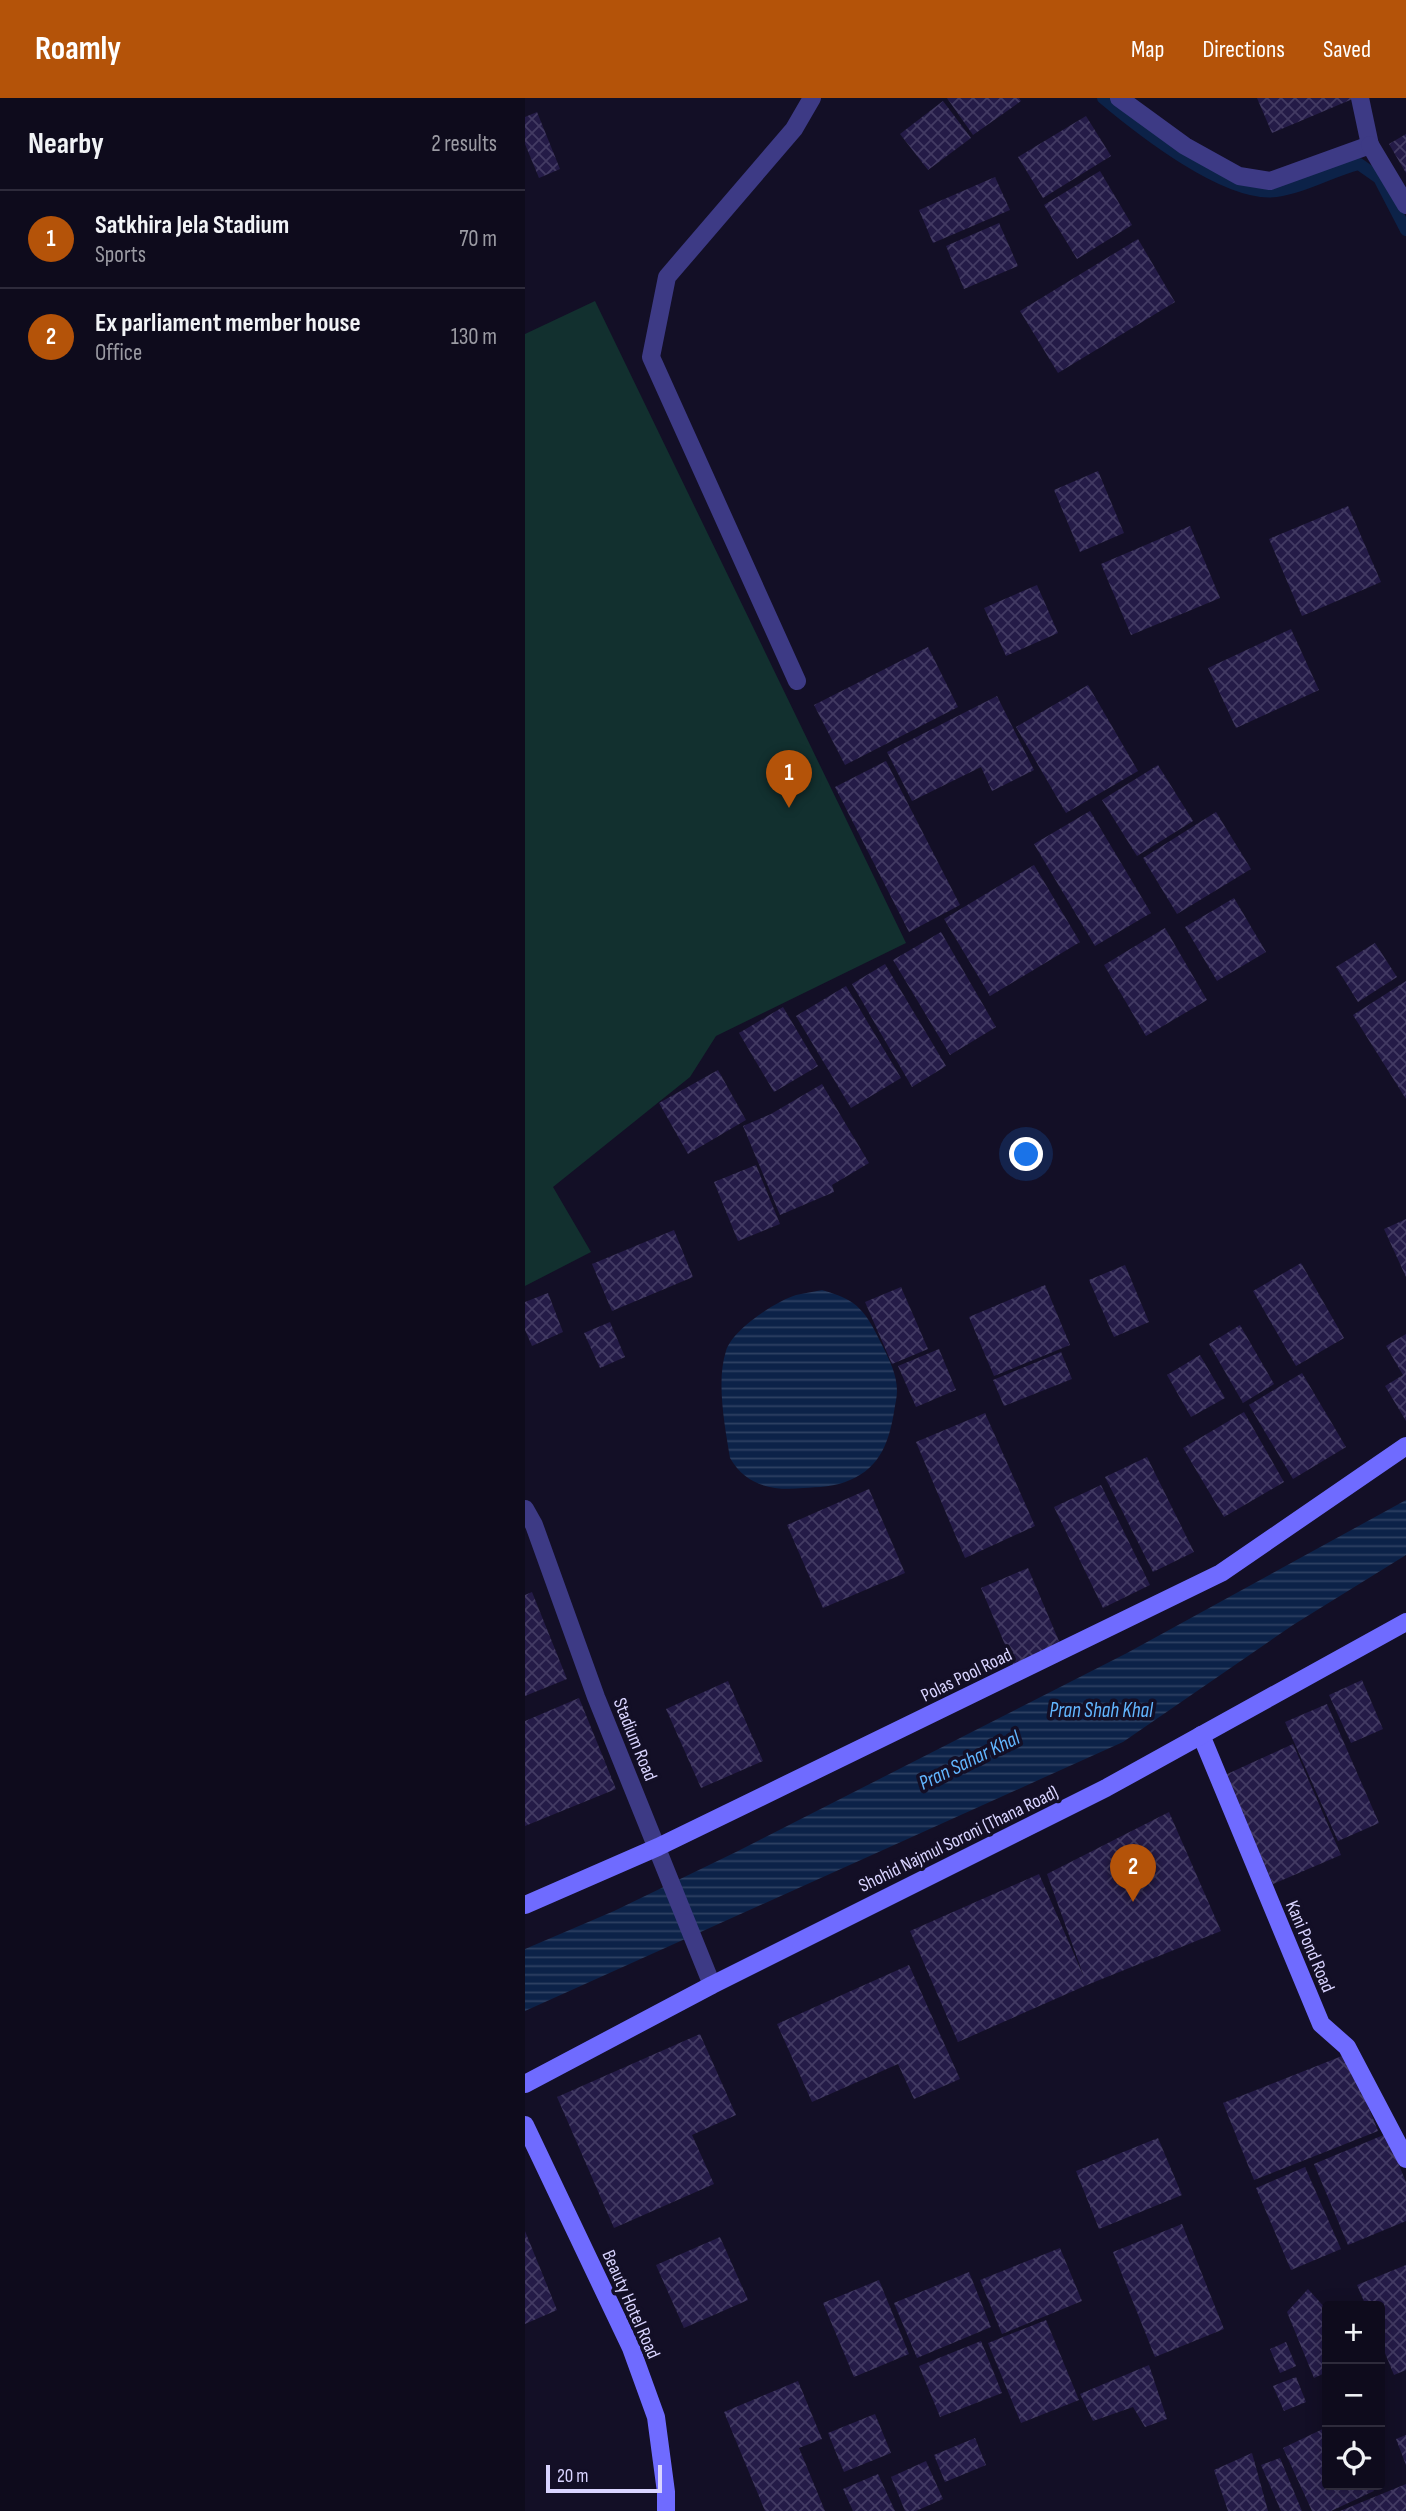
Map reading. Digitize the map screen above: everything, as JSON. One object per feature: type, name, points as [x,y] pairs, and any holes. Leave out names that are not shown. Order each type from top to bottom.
[{"type":"street","points":[[797,681],[651,357],[667,277],[794,129],[812,98]]},
{"type":"street","points":[[1119,98],[1185,146],[1239,176],[1271,181],[1370,145]]},
{"type":"street","points":[[1360,98],[1370,145],[1406,205]]},
{"type":"street","name":"Polas Pool Road","points":[[525,1905],[658,1847],[1221,1573],[1406,1446]]},
{"type":"street","name":"Stadium Road","points":[[525,1509],[534,1525],[596,1697],[712,1985]]},
{"type":"street","name":"Shohid Najmul Soroni (Thana Road)","points":[[525,2084],[712,1985],[1106,1788],[1406,1622]]},
{"type":"street","name":"Kani Pond Road","points":[[1201,1735],[1321,2024],[1347,2047],[1406,2159]]},
{"type":"street","name":"Beauty Hotel Road","points":[[525,2125],[631,2348],[656,2417],[666,2511]]},
{"type":"green space","points":[[595,301],[906,943],[716,1036],[690,1077],[553,1187],[591,1252],[525,1286],[525,334]]},
{"type":"water","points":[[822,1290],[845,1298],[860,1309],[887,1356],[897,1391],[886,1443],[869,1468],[845,1482],[792,1489],[761,1485],[744,1475],[730,1458],[722,1390],[726,1351],[737,1334],[777,1303],[796,1295]]},
{"type":"water","name":"Pran Shah Khal","points":[[1406,1500],[1406,1555],[1293,1625],[1123,1742],[525,2011],[525,1949],[614,1911],[738,1851],[1127,1653]]},
{"type":"building","points":[[947,98],[1019,98],[1021,101],[973,135]]},
{"type":"building","points":[[1257,98],[1355,98],[1272,133]]},
{"type":"building","points":[[943,101],[971,138],[928,170],[900,134]]},
{"type":"building","points":[[537,112],[560,169],[539,178],[525,144],[525,117]]},
{"type":"building","points":[[1086,116],[1111,156],[1043,198],[1018,157]]},
{"type":"building","points":[[1406,134],[1406,173],[1389,144]]},
{"type":"building","points":[[1100,171],[1132,225],[1077,259],[1044,205]]},
{"type":"building","points":[[995,177],[1010,210],[933,243],[919,210]]},
{"type":"building","points":[[999,223],[1018,266],[964,289],[946,246]]},
{"type":"building","points":[[1138,239],[1175,302],[1058,373],[1020,311]]},
{"type":"building","points":[[1098,471],[1124,533],[1080,552],[1054,490]]},
{"type":"building","points":[[1348,506],[1381,582],[1302,616],[1269,539]]},
{"type":"building","points":[[1190,526],[1220,598],[1131,635],[1101,564]]},
{"type":"building","points":[[1037,585],[1058,633],[1006,656],[984,608]]},
{"type":"building","points":[[1291,629],[1319,690],[1236,728],[1208,668]]},
{"type":"building","points":[[928,647],[958,707],[845,765],[814,705]]},
{"type":"building","points":[[1088,685],[1138,771],[1066,813],[1016,727]]},
{"type":"building","points":[[997,696],[1034,770],[992,791],[981,767],[912,801],[887,752]]},
{"type":"building","points":[[886,761],[960,905],[909,932],[835,787]]},
{"type":"building","points":[[1158,765],[1193,821],[1137,856],[1102,800]]},
{"type":"building","points":[[1090,811],[1151,913],[1095,946],[1034,844]]},
{"type":"building","points":[[1216,812],[1251,869],[1177,914],[1143,858]]},
{"type":"building","points":[[1034,865],[1080,942],[990,996],[944,919]]},
{"type":"building","points":[[1234,898],[1266,952],[1217,981],[1185,927]]},
{"type":"building","points":[[1165,928],[1207,1000],[1146,1036],[1104,965]]},
{"type":"building","points":[[941,932],[996,1027],[950,1055],[893,960]]},
{"type":"building","points":[[1375,943],[1397,977],[1358,1002],[1336,967]]},
{"type":"building","points":[[885,964],[946,1066],[912,1087],[852,984]]},
{"type":"building","points":[[1406,981],[1406,1099],[1353,1015]]},
{"type":"building","points":[[846,986],[901,1078],[851,1108],[796,1016]]},
{"type":"building","points":[[783,1007],[818,1066],[774,1092],[739,1033]]},
{"type":"building","points":[[718,1070],[746,1120],[688,1154],[659,1103]]},
{"type":"building","points":[[822,1084],[869,1163],[832,1185],[834,1192],[780,1215],[743,1126],[771,1114]]},
{"type":"building","points":[[756,1165],[780,1224],[738,1241],[714,1182]]},
{"type":"building","points":[[1406,1219],[1406,1277],[1384,1229]]},
{"type":"building","points":[[674,1230],[693,1277],[612,1311],[592,1264]]},
{"type":"building","points":[[1301,1263],[1344,1338],[1296,1366],[1253,1291]]},
{"type":"building","points":[[1125,1265],[1149,1322],[1114,1337],[1089,1280]]},
{"type":"building","points":[[1045,1285],[1070,1345],[994,1376],[969,1317]]},
{"type":"building","points":[[901,1287],[928,1349],[892,1364],[865,1302]]},
{"type":"building","points":[[548,1293],[563,1332],[532,1346],[525,1330],[525,1302]]},
{"type":"building","points":[[610,1322],[625,1357],[600,1368],[584,1333]]},
{"type":"building","points":[[1240,1325],[1274,1384],[1243,1403],[1209,1344]]},
{"type":"building","points":[[1406,1334],[1406,1421],[1385,1386],[1403,1375],[1386,1346]]},
{"type":"building","points":[[939,1349],[956,1390],[916,1407],[898,1366]]},
{"type":"building","points":[[1061,1352],[1072,1379],[1004,1406],[993,1380]]},
{"type":"building","points":[[1200,1355],[1225,1398],[1191,1417],[1167,1375]]},
{"type":"building","points":[[1302,1373],[1346,1447],[1293,1479],[1249,1405]]},
{"type":"building","points":[[1244,1412],[1284,1482],[1224,1517],[1183,1448]]},
{"type":"building","points":[[985,1413],[1035,1526],[965,1558],[916,1442]]},
{"type":"building","points":[[1147,1457],[1194,1552],[1153,1572],[1105,1477]]},
{"type":"building","points":[[1101,1485],[1150,1585],[1103,1608],[1054,1507]]},
{"type":"building","points":[[869,1489],[905,1573],[823,1608],[787,1525]]},
{"type":"building","points":[[1028,1568],[1064,1653],[1017,1673],[981,1588]]},
{"type":"building","points":[[532,1592],[567,1679],[525,1696],[525,1595]]},
{"type":"building","points":[[1362,1680],[1383,1729],[1351,1743],[1329,1695]]},
{"type":"building","points":[[728,1681],[763,1761],[701,1788],[666,1709]]},
{"type":"building","points":[[579,1698],[616,1789],[525,1826],[525,1721]]},
{"type":"building","points":[[1327,1704],[1379,1823],[1338,1841],[1285,1722]]},
{"type":"building","points":[[1293,1744],[1341,1855],[1273,1884],[1225,1775]]},
{"type":"building","points":[[1169,1812],[1221,1931],[1087,1985],[958,2042],[910,1931],[1039,1874],[1084,1977],[1047,1874]]},
{"type":"building","points":[[909,1965],[960,2079],[914,2099],[898,2064],[812,2102],[777,2024]]},
{"type":"building","points":[[700,2034],[736,2115],[692,2135],[714,2184],[614,2228],[557,2097]]},
{"type":"building","points":[[1347,2054],[1378,2131],[1254,2180],[1223,2103]]},
{"type":"building","points":[[1386,2134],[1406,2182],[1406,2221],[1348,2245],[1314,2164]]},
{"type":"building","points":[[1158,2138],[1182,2195],[1099,2229],[1076,2171]]},
{"type":"building","points":[[1305,2167],[1341,2249],[1291,2270],[1256,2188]]},
{"type":"building","points":[[1182,2224],[1224,2329],[1155,2357],[1113,2252]]},
{"type":"building","points":[[525,2231],[557,2310],[525,2324]]},
{"type":"building","points":[[720,2237],[748,2300],[684,2328],[656,2265]]},
{"type":"building","points":[[1060,2248],[1082,2301],[1002,2334],[980,2280]]},
{"type":"building","points":[[1406,2265],[1406,2370],[1394,2375],[1385,2353],[1385,2301],[1364,2301],[1357,2285]]},
{"type":"building","points":[[969,2272],[991,2327],[917,2358],[894,2303]]},
{"type":"building","points":[[879,2280],[909,2354],[854,2377],[823,2303]]},
{"type":"building","points":[[1308,2289],[1322,2304],[1322,2374],[1314,2378],[1287,2312]]},
{"type":"building","points":[[1046,2320],[1079,2400],[1021,2423],[988,2343]]},
{"type":"building","points":[[981,2341],[1002,2393],[940,2417],[919,2366]]},
{"type":"building","points":[[1286,2342],[1296,2366],[1280,2373],[1270,2349]]},
{"type":"building","points":[[1149,2365],[1167,2419],[1145,2427],[1133,2407],[1093,2421],[1080,2394]]},
{"type":"building","points":[[1296,2377],[1306,2402],[1284,2411],[1273,2386]]},
{"type":"building","points":[[798,2381],[822,2439],[799,2448],[825,2511],[765,2511],[724,2412]]},
{"type":"building","points":[[875,2414],[891,2453],[844,2472],[828,2433]]},
{"type":"building","points":[[1322,2429],[1322,2490],[1374,2491],[1331,2511],[1312,2511],[1283,2448]]},
{"type":"building","points":[[1406,2435],[1406,2465],[1396,2439]]},
{"type":"building","points":[[975,2438],[986,2465],[945,2482],[934,2455]]},
{"type":"building","points":[[1252,2453],[1268,2511],[1228,2511],[1214,2470]]},
{"type":"building","points":[[1280,2458],[1302,2511],[1281,2511],[1261,2465]]},
{"type":"building","points":[[926,2461],[943,2499],[916,2511],[905,2511],[891,2477]]},
{"type":"building","points":[[878,2474],[895,2511],[853,2511],[843,2489]]},
{"type":"building","points":[[1406,2484],[1406,2511],[1340,2511]]},
{"type":"waterway","points":[[1103,98],[1185,159],[1233,184],[1256,190],[1287,189],[1359,164],[1379,178],[1406,230]]},
{"type":"place","name":"Satkhira Jela Stadium","points":[[789,808]]},
{"type":"place","name":"Ex parliament member house","points":[[1133,1902]]},
{"type":"water label","name":"Pran Sahar Khal","points":[[969,1760]]}]
